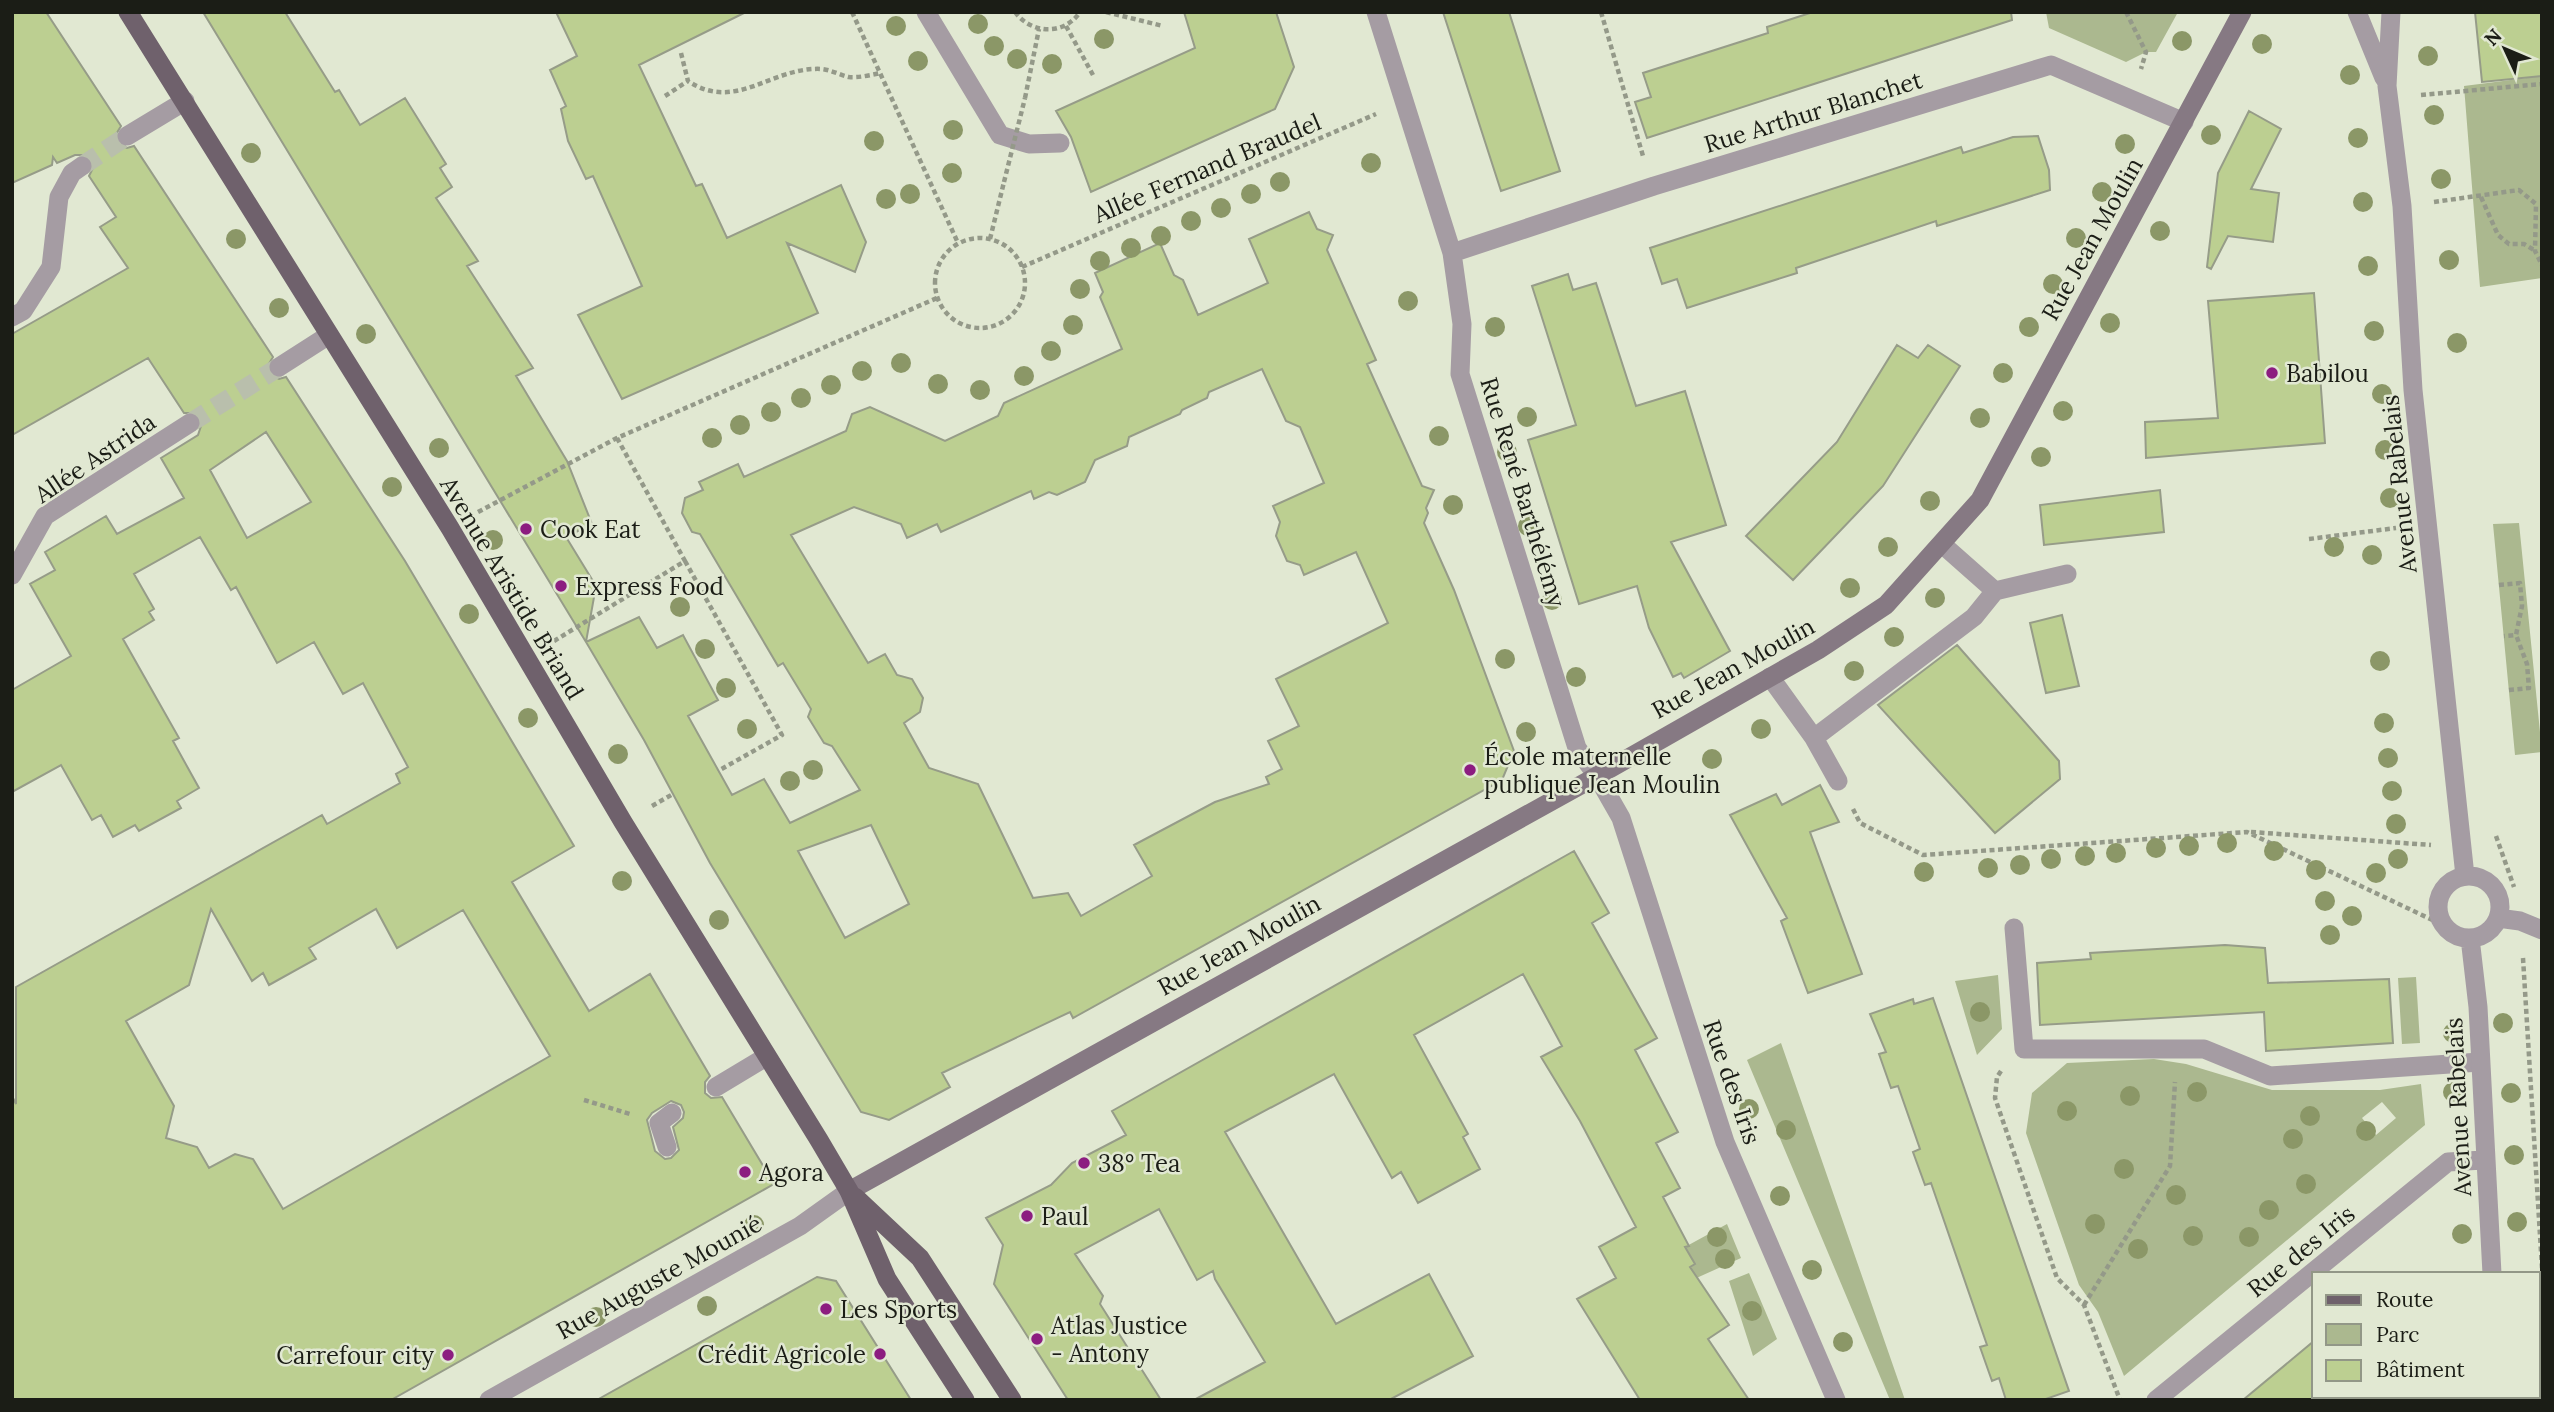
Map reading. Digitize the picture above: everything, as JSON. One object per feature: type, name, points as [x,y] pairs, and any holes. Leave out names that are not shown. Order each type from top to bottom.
[{"type":"main road","name":"Avenue Aristide Briand","points":[[128,12],[450,528],[849,1191]]},
{"type":"main road","name":"Rue Jean Moulin","points":[[849,1191],[1597,776],[1818,650],[1886,605],[1980,500],[2242,12]]},
{"type":"main road","points":[[849,1191],[887,1279],[965,1400]]},
{"type":"main road","points":[[849,1191],[920,1258],[1012,1400]]},
{"type":"street","points":[[926,12],[986,117],[1000,135],[1028,144],[1060,143]]},
{"type":"street","name":"Rue René Barthélémy","points":[[1376,12],[1452,253],[1462,324],[1460,374],[1577,748],[1597,776]]},
{"type":"street","name":"Avenue Rabelais","points":[[2357,12],[2388,92]]},
{"type":"street","name":"Avenue Rabelais","points":[[2391,12],[2388,92],[2402,206],[2413,390],[2465,876]]},
{"type":"street","name":"Rue Arthur Blanchet","points":[[1452,253],[1654,186],[2051,65],[2184,122]]},
{"type":"street","points":[[127,136],[185,101]]},
{"type":"street","points":[[12,317],[23,311],[51,267],[59,197],[72,173],[82,166]]},
{"type":"street","points":[[279,367],[329,335]]},
{"type":"street","name":"Allée Astrida","points":[[12,575],[45,516],[190,423]]},
{"type":"street","points":[[1942,545],[1995,591]]},
{"type":"street","points":[[1814,738],[1974,617],[1995,591],[2067,573]]},
{"type":"street","points":[[1770,677],[1814,738],[1838,781]]},
{"type":"street","name":"Rue des Iris","points":[[1597,776],[1621,818],[1724,1142],[1836,1400]]},
{"type":"street","points":[[2465,876],[2477,877],[2494,888],[2498,898],[2498,918],[2486,934],[2470,938],[2456,936],[2444,926],[2438,912],[2441,892],[2448,884],[2465,876]]},
{"type":"street","points":[[2498,918],[2520,920],[2542,930]]},
{"type":"street","points":[[2014,928],[2024,1049],[2204,1049],[2270,1076],[2480,1062]]},
{"type":"street","name":"Avenue Rabelais","points":[[2470,938],[2492,1272]]},
{"type":"street","points":[[716,1087],[766,1057]]},
{"type":"street","points":[[666,1118],[667,1147]]},
{"type":"street","name":"Rue des Iris","points":[[2313,1272],[2448,1162],[2484,1160]]},
{"type":"street","name":"Rue Auguste Mounié","points":[[489,1400],[800,1226],[849,1191]]},
{"type":"street","name":"Rue des Iris","points":[[2156,1400],[2312,1273]]},
{"type":"path","points":[[852,12],[958,243]]},
{"type":"path","points":[[1015,12],[1027,24],[1039,29],[1066,26],[1080,12]]},
{"type":"path","points":[[1106,12],[1163,26]]},
{"type":"path","points":[[1601,12],[1654,186]]},
{"type":"path","points":[[2126,12],[2146,52],[2133,98]]},
{"type":"path","points":[[1066,26],[1093,75]]},
{"type":"path","points":[[990,239],[1039,29]]},
{"type":"path","points":[[681,53],[688,81],[704,91],[732,94],[770,79],[803,71],[824,69],[850,77],[881,73]]},
{"type":"path","points":[[665,96],[688,81]]},
{"type":"path","points":[[2388,92],[2542,83]]},
{"type":"path","name":"Allée Fernand Braudel","points":[[1022,267],[1406,101]]},
{"type":"path","points":[[2466,197],[2519,190],[2536,204],[2535,251],[2542,265]]},
{"type":"path","points":[[2481,197],[2498,235],[2509,244],[2525,244],[2535,251]]},
{"type":"path","points":[[972,238],[990,239],[1014,254],[1022,267],[1024,288],[1020,303],[1013,313],[992,327],[976,328],[961,324],[945,312],[937,299],[934,281],[937,265],[945,253],[958,243],[972,238]]},
{"type":"path","points":[[450,528],[617,438],[937,299]]},
{"type":"path","points":[[617,438],[782,735],[718,771]]},
{"type":"path","points":[[2309,539],[2428,524]]},
{"type":"path","points":[[527,658],[685,561]]},
{"type":"path","points":[[2499,585],[2520,583],[2522,606],[2516,635],[2527,664],[2529,688],[2509,690]]},
{"type":"path","points":[[2504,636],[2516,635]]},
{"type":"path","points":[[1838,781],[1860,823],[1923,855],[2247,832],[2463,848]]},
{"type":"path","points":[[2247,832],[2444,926]]},
{"type":"path","points":[[2496,834],[2514,887],[2520,920],[2542,1268]]},
{"type":"path","points":[[2024,1049],[2008,1062],[1997,1077],[1995,1098],[2057,1278],[2084,1306],[2120,1400]]},
{"type":"path","points":[[2084,1306],[2170,1166],[2177,1049]]},
{"type":"path","points":[[584,1100],[666,1118]]},
{"type":"green space","points":[[2046,12],[2178,12],[2156,52],[2146,52],[2126,62],[2049,28]]},
{"type":"green space","points":[[2542,76],[2542,278],[2480,287],[2464,86]]},
{"type":"green space","points":[[2519,523],[2542,752],[2515,755],[2493,524]]},
{"type":"green space","points":[[1998,975],[2002,1029],[1977,1055],[1955,981]]},
{"type":"green space","points":[[2416,977],[2420,1043],[2402,1044],[2398,978]]},
{"type":"green space","points":[[1781,1043],[1905,1400],[1890,1400],[1747,1060]]},
{"type":"green space","points":[[2154,1059],[2186,1064],[2272,1090],[2380,1090],[2421,1084],[2425,1125],[2124,1376],[2098,1312],[2079,1285],[2026,1133],[2032,1093],[2067,1063]],"holes":[[[2382,1102],[2396,1118],[2376,1135],[2362,1118]]]},
{"type":"green space","points":[[1727,1224],[1741,1258],[1692,1280],[1687,1268],[1695,1264],[1685,1247]]},
{"type":"green space","points":[[1749,1273],[1777,1339],[1753,1356],[1729,1281]]},
{"type":"building","points":[[12,12],[46,12],[121,126],[115,136],[117,143],[127,148],[134,146],[273,357],[267,367],[269,374],[279,379],[286,377],[405,561],[574,846],[512,882],[589,1011],[650,974],[710,1076],[705,1082],[705,1093],[711,1098],[722,1097],[774,1184],[391,1400],[12,1400],[12,1096],[16,1104],[16,987],[322,815],[327,824],[400,783],[396,774],[408,767],[363,683],[343,694],[314,642],[277,663],[236,587],[231,590],[200,537],[134,574],[154,609],[149,612],[154,620],[123,639],[179,738],[173,741],[199,788],[177,801],[181,808],[139,831],[135,825],[113,837],[101,815],[92,820],[61,765],[12,792],[12,690],[71,656],[30,584],[55,570],[45,552],[106,516],[117,534],[184,498],[161,458],[198,435],[202,423],[196,413],[184,413],[148,358],[12,435],[12,334],[128,268],[100,227],[116,217],[89,176],[94,166],[88,155],[75,155],[57,163],[53,157],[52,165],[12,183]],"holes":[[[266,432],[311,502],[247,538],[210,470]],[[211,909],[252,981],[263,973],[269,985],[316,959],[309,948],[376,909],[397,948],[463,910],[550,1056],[283,1209],[253,1159],[235,1154],[209,1168],[197,1147],[166,1138],[174,1106],[126,1021],[189,985]],[[671,1101],[681,1105],[684,1112],[683,1118],[673,1127],[679,1150],[671,1158],[665,1159],[655,1151],[647,1120],[652,1113]]]},
{"type":"building","points":[[203,12],[285,12],[335,92],[339,90],[360,125],[405,98],[446,164],[440,168],[452,187],[436,198],[478,261],[467,266],[533,368],[516,376],[567,461],[592,524],[566,537],[596,586],[586,642]]},
{"type":"building","points":[[556,12],[746,12],[639,65],[696,186],[702,184],[727,238],[841,185],[866,242],[855,272],[787,243],[818,313],[622,399],[578,315],[642,286],[593,176],[586,179],[568,141],[561,109],[566,106],[550,70],[577,56]]},
{"type":"building","points":[[1184,12],[1276,12],[1294,67],[1275,109],[1091,192],[1071,137],[1056,111],[1195,48]]},
{"type":"building","points":[[1443,12],[1509,12],[1560,171],[1501,191]]},
{"type":"building","points":[[1813,12],[2011,12],[2012,20],[1647,138],[1635,102],[1651,97],[1643,73],[1768,33],[1767,27]]},
{"type":"building","points":[[2475,12],[2542,12],[2542,76],[2482,82]]},
{"type":"building","points":[[2249,111],[2281,129],[2251,189],[2279,193],[2273,242],[2228,236],[2211,269],[2207,267],[2218,173]]},
{"type":"building","points":[[2038,136],[2049,170],[2050,190],[1937,226],[1936,221],[1796,268],[1797,273],[1687,308],[1677,279],[1662,284],[1650,248],[1961,147],[1963,153],[2013,137]]},
{"type":"building","points":[[1309,212],[1317,229],[1333,235],[1327,250],[1376,360],[1367,364],[1422,486],[1434,490],[1426,508],[1428,513],[1424,523],[1454,590],[1514,751],[1502,780],[1073,1018],[1070,1012],[942,1073],[950,1087],[889,1120],[861,1112],[710,863],[644,740],[586,642],[639,617],[657,648],[683,635],[718,700],[688,716],[732,795],[764,779],[790,823],[860,790],[832,746],[824,743],[808,717],[811,709],[783,663],[778,666],[700,534],[692,532],[682,513],[685,498],[703,490],[699,482],[738,464],[744,477],[846,431],[852,414],[870,407],[945,441],[998,416],[1004,403],[1122,349],[1100,297],[1103,292],[1095,273],[1160,243],[1174,275],[1183,280],[1198,315],[1268,283],[1249,239]],"holes":[[[1262,369],[1286,421],[1300,427],[1324,483],[1273,506],[1280,522],[1276,536],[1287,561],[1300,565],[1304,575],[1356,552],[1388,623],[1276,679],[1299,726],[1268,741],[1282,769],[1266,777],[1269,784],[1215,802],[1134,845],[1152,876],[1081,916],[1068,893],[1033,898],[978,784],[929,768],[904,723],[920,712],[923,698],[912,679],[897,675],[885,654],[868,663],[791,535],[854,507],[901,524],[907,538],[937,524],[941,532],[1031,491],[1034,499],[1049,492],[1057,495],[1085,482],[1095,460],[1127,446],[1129,437],[1180,414],[1182,410],[1207,398],[1209,392]],[[871,825],[909,904],[845,938],[798,851]]]},
{"type":"building","points":[[1568,274],[1573,290],[1596,283],[1636,406],[1685,391],[1726,525],[1671,542],[1730,651],[1684,678],[1681,673],[1673,677],[1649,628],[1637,586],[1579,604],[1528,440],[1576,425],[1532,286]]},
{"type":"building","points":[[2314,293],[2325,443],[2146,458],[2145,422],[2218,418],[2208,301]]},
{"type":"building","points":[[1897,345],[1918,358],[1928,345],[1960,366],[1883,486],[1793,580],[1746,536],[1837,442]]},
{"type":"building","points":[[2160,490],[2164,532],[2044,545],[2040,505]]},
{"type":"building","points":[[2062,615],[2079,686],[2046,693],[2030,623]]},
{"type":"building","points":[[1957,645],[2059,761],[2060,779],[1995,833],[1878,705]]},
{"type":"building","points":[[1820,785],[1839,822],[1810,832],[1862,974],[1808,993],[1781,921],[1787,918],[1730,815],[1776,794],[1782,805]]},
{"type":"building","points":[[1574,851],[1609,913],[1592,923],[1657,1038],[1635,1050],[1678,1132],[1656,1143],[1680,1188],[1663,1197],[1689,1246],[1685,1247],[1695,1264],[1690,1267],[1729,1325],[1708,1339],[1749,1400],[1640,1400],[1577,1299],[1616,1278],[1599,1247],[1636,1227],[1580,1121],[1541,1057],[1562,1046],[1523,974],[1414,1035],[1468,1134],[1463,1137],[1480,1169],[1418,1203],[1401,1172],[1392,1178],[1334,1074],[1225,1132],[1336,1324],[1429,1274],[1473,1356],[1389,1400],[1194,1400],[1265,1362],[1215,1279],[1213,1271],[1197,1280],[1159,1209],[1075,1254],[1103,1296],[1100,1304],[1161,1400],[1068,1400],[994,1284],[1003,1245],[986,1218],[1051,1185],[1072,1163],[1126,1135],[1112,1111]]},
{"type":"building","points":[[2225,945],[2265,948],[2268,983],[2389,979],[2393,1043],[2266,1051],[2264,1012],[2040,1025],[2037,963],[2091,959],[2090,953]]},
{"type":"building","points":[[1933,998],[2069,1391],[2043,1400],[2006,1400],[1999,1378],[1992,1381],[1980,1347],[1987,1345],[1931,1183],[1925,1185],[1913,1152],[1920,1149],[1898,1086],[1891,1088],[1879,1054],[1886,1052],[1870,1014],[1913,999],[1914,1004]]},
{"type":"building","points":[[817,1277],[836,1281],[911,1400],[597,1400]]},
{"type":"building","points":[[2312,1343],[2314,1400],[2243,1400]]},
{"type":"tunnel","points":[[82,166],[127,136]]},
{"type":"tunnel","points":[[190,423],[279,367]]},
{"type":"place","name":"Babilou","points":[[2272,373]]},
{"type":"place","name":"Cook Eat","points":[[526,529]]},
{"type":"place","name":"Express Food","points":[[561,586]]},
{"type":"place","name":"École maternelle publique Jean Moulin","points":[[1470,770]]},
{"type":"place","name":"38° Tea","points":[[1084,1163]]},
{"type":"place","name":"Agora","points":[[745,1172]]},
{"type":"place","name":"Paul","points":[[1027,1216]]},
{"type":"place","name":"Les Sports","points":[[826,1309]]},
{"type":"place","name":"Atlas Justice - Antony","points":[[1037,1339]]},
{"type":"place","name":"Crédit Agricole","points":[[880,1354]]},
{"type":"place","name":"Carrefour city","points":[[448,1355]]}]
